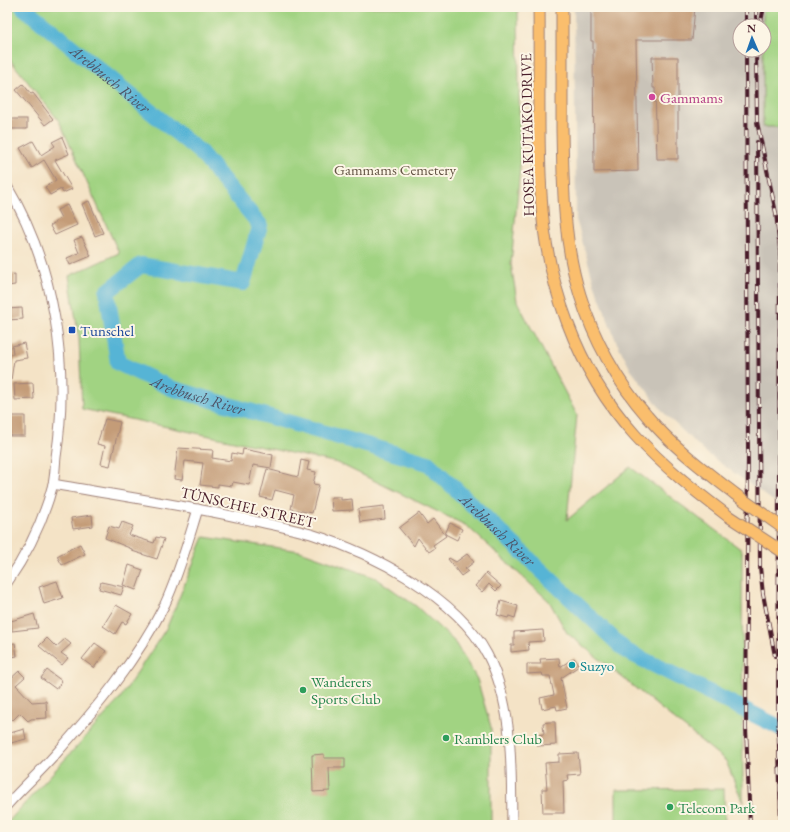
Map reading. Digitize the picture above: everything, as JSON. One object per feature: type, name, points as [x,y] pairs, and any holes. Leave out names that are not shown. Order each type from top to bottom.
[{"type":"main road","name":"HOSEA KUTAKO DRIVE","points":[[539,7],[541,194],[551,270],[564,314],[588,365],[601,388],[626,425],[676,476],[728,516],[783,552]]},
{"type":"main road","points":[[562,7],[563,195],[566,229],[580,295],[594,332],[621,382],[646,415],[683,453],[735,494],[783,528]]},
{"type":"street","points":[[7,186],[23,213],[40,256],[57,330],[61,385],[60,428],[53,484],[31,542],[7,583]]},
{"type":"street","name":"TÜNSCHEL STREET","points":[[53,484],[198,509],[313,535],[373,560],[411,581],[448,606],[474,634],[487,654],[496,676],[508,729],[512,825]]},
{"type":"street","points":[[7,804],[52,758],[110,690],[138,648],[164,604],[177,576],[198,509]]},
{"type":"shaded area","points":[[574,7],[783,7],[783,508],[705,452],[664,413],[631,370],[616,341],[594,283],[576,219]]},
{"type":"green space","name":"Gammams Cemetery","points":[[7,7],[518,7],[520,169],[511,264],[517,301],[577,415],[567,520],[630,467],[742,550],[743,803],[726,761],[567,633],[549,601],[467,526],[338,463],[82,409],[79,339],[69,276],[119,253],[59,121],[7,56]]},
{"type":"green space","points":[[763,7],[783,7],[783,127],[763,127],[763,58],[772,58],[772,18],[763,18]]},
{"type":"green space","name":"Wanderers Sports Club","points":[[204,537],[300,551],[376,578],[416,606],[454,641],[477,679],[491,727],[491,825],[7,825],[7,823],[119,700],[167,627]]},
{"type":"green space","name":"Telecom Park","points":[[724,789],[725,825],[616,825],[616,790]]},
{"type":"building","points":[[591,7],[695,7],[692,40],[636,40],[638,171],[594,172],[593,41],[591,41]]},
{"type":"building","points":[[652,57],[678,57],[678,159],[657,159],[655,88],[653,88]]},
{"type":"building","points":[[23,84],[31,94],[33,93],[53,119],[45,125],[16,90]]},
{"type":"building","points":[[7,119],[27,119],[27,129],[7,129]]},
{"type":"building","points":[[62,137],[69,154],[55,160],[72,189],[63,193],[61,189],[50,195],[45,187],[56,180],[44,160],[32,168],[20,148],[33,141],[41,155],[55,146],[52,142]]},
{"type":"building","points":[[89,201],[103,233],[95,236],[82,204]]},
{"type":"building","points":[[67,205],[77,225],[55,235],[50,226],[61,218],[57,210]]},
{"type":"building","points":[[82,237],[91,256],[70,265],[67,258],[79,253],[74,240]]},
{"type":"building","points":[[15,274],[15,285],[7,286],[7,275]]},
{"type":"building","points":[[22,308],[23,319],[7,320],[7,309]]},
{"type":"building","points":[[24,343],[27,358],[14,360],[11,380],[7,379],[7,354],[13,354],[12,346]]},
{"type":"building","points":[[33,383],[34,399],[15,400],[14,384]]},
{"type":"building","points":[[10,416],[25,416],[25,436],[10,436]]},
{"type":"building","points":[[105,419],[120,422],[110,466],[101,464],[105,446],[97,444]]},
{"type":"building","points":[[178,448],[213,450],[212,458],[231,461],[232,453],[242,455],[243,449],[273,455],[271,468],[253,465],[249,485],[233,482],[232,486],[218,484],[218,487],[200,485],[203,463],[185,461],[182,480],[174,479]]},
{"type":"building","points":[[301,460],[309,462],[307,470],[316,472],[313,484],[319,485],[312,513],[291,509],[294,495],[275,490],[272,500],[260,497],[267,469],[298,477]]},
{"type":"building","points":[[331,497],[341,497],[341,500],[352,499],[353,510],[332,511]]},
{"type":"building","points":[[384,506],[385,519],[360,522],[358,509]]},
{"type":"building","points":[[419,513],[427,524],[433,519],[446,536],[433,545],[435,548],[429,552],[418,538],[414,546],[399,528]]},
{"type":"building","points":[[92,515],[93,526],[73,529],[71,518]]},
{"type":"building","points":[[122,522],[133,526],[129,535],[154,543],[156,537],[164,539],[157,559],[132,551],[132,549],[105,538],[109,526],[119,529]]},
{"type":"building","points":[[450,523],[462,529],[457,540],[445,534]]},
{"type":"building","points":[[80,544],[85,554],[62,565],[57,556]]},
{"type":"building","points":[[467,554],[474,562],[465,569],[468,571],[461,576],[448,559],[449,558],[456,562]]},
{"type":"building","points":[[129,565],[143,570],[136,590],[123,585]]},
{"type":"building","points":[[486,573],[501,586],[496,591],[489,584],[482,592],[475,586]]},
{"type":"building","points":[[57,581],[63,598],[44,604],[39,587]]},
{"type":"building","points":[[101,582],[124,587],[121,595],[99,589]]},
{"type":"building","points":[[501,601],[518,606],[515,618],[497,615]]},
{"type":"building","points":[[116,605],[132,614],[126,624],[122,622],[115,634],[103,626]]},
{"type":"building","points":[[34,614],[38,628],[12,631],[11,621]]},
{"type":"building","points":[[543,630],[544,641],[528,642],[529,650],[511,652],[511,645],[514,645],[514,632]]},
{"type":"building","points":[[47,638],[56,647],[65,639],[71,644],[61,653],[68,658],[62,665],[39,646]]},
{"type":"building","points":[[15,643],[17,656],[7,658],[7,644]]},
{"type":"building","points":[[95,643],[106,651],[94,668],[82,659]]},
{"type":"building","points":[[559,658],[560,667],[574,658],[579,666],[561,678],[567,708],[557,710],[556,706],[542,709],[540,698],[554,695],[550,676],[543,676],[542,673],[527,674],[527,664],[541,664],[540,659]]},
{"type":"building","points":[[47,670],[62,681],[56,689],[41,678]]},
{"type":"building","points":[[19,671],[25,677],[16,685],[32,702],[46,701],[47,718],[31,719],[28,721],[20,713],[13,720],[7,715],[7,682]]},
{"type":"building","points":[[555,722],[556,745],[538,746],[537,735],[544,734],[543,723]]},
{"type":"building","points":[[24,729],[26,739],[7,744],[7,734]]},
{"type":"building","points":[[578,753],[580,774],[567,775],[568,780],[563,781],[564,813],[543,813],[542,789],[547,789],[545,763],[559,762],[559,754]]},
{"type":"building","points":[[324,754],[324,758],[345,758],[345,768],[329,768],[330,791],[313,792],[312,755]]},
{"type":"waterway","name":"Arebbusch River","points":[[23,7],[200,152],[260,225],[243,283],[141,265],[107,292],[118,363],[171,388],[428,463],[626,651],[783,729]]},
{"type":"railway","points":[[746,7],[746,18]]},
{"type":"railway","points":[[756,7],[756,18]]},
{"type":"railway","points":[[762,18],[764,7]]},
{"type":"railway","points":[[746,58],[748,450],[746,727],[750,825]]},
{"type":"railway","points":[[756,58],[757,122],[776,213],[780,250],[778,710],[781,825]]},
{"type":"railway","points":[[757,142],[760,567],[763,594],[775,656]]},
{"type":"place","name":"Gammams","points":[[652,97]]},
{"type":"place","name":"Tunschel","points":[[72,330]]},
{"type":"place","name":"Suzyo","points":[[572,665]]},
{"type":"place","name":"Wanderers Sports Club","points":[[303,690]]},
{"type":"place","name":"Ramblers Club","points":[[446,738]]},
{"type":"place","name":"Telecom Park","points":[[670,807]]}]
